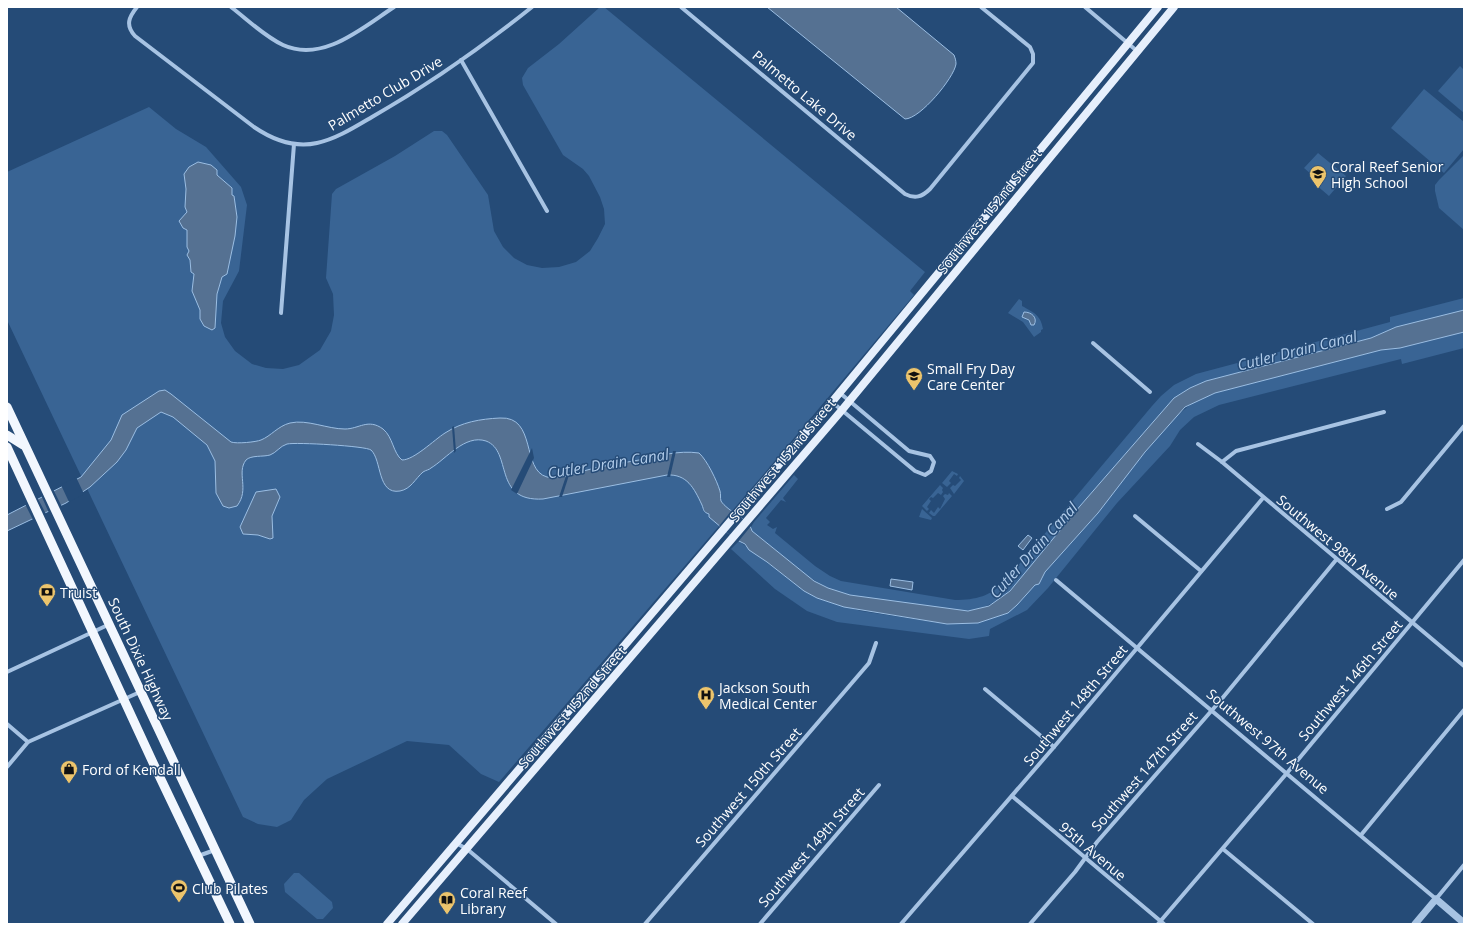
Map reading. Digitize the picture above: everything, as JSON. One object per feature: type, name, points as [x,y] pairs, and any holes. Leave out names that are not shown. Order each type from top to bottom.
[{"type":"highway","name":"South Dixie Highway","points":[[7,407],[250,924]]},
{"type":"highway","points":[[7,435],[26,448]]},
{"type":"highway","points":[[7,448],[125,699],[155,767],[230,924]]},
{"type":"main road","name":"Southwest 152nd Street","points":[[389,923],[840,393],[1158,7]]},
{"type":"main road","name":"Southwest 152nd Street","points":[[402,924],[468,849],[842,410],[1174,7]]},
{"type":"street","name":"Palmetto Club Drive","points":[[137,7],[130,16],[128,24],[134,36],[254,128],[273,138],[294,144],[318,143],[339,135],[382,111],[461,60],[532,7]]},
{"type":"street","points":[[231,7],[274,39],[293,49],[311,51],[329,46],[394,7]]},
{"type":"street","name":"Palmetto Lake Drive","points":[[681,7],[905,194],[916,197],[923,195],[930,190],[1032,65],[1033,54],[1030,47],[981,7]]},
{"type":"street","points":[[1086,8],[1138,51]]},
{"type":"street","points":[[461,60],[547,211]]},
{"type":"street","points":[[282,313],[294,144]]},
{"type":"street","points":[[1093,343],[1150,392]]},
{"type":"street","points":[[832,402],[915,471],[926,475],[931,471],[934,462],[930,456],[909,451],[840,393]]},
{"type":"street","points":[[1222,462],[1236,452],[1384,412]]},
{"type":"street","points":[[1387,509],[1401,502],[1464,426]]},
{"type":"street","name":"Southwest 98th Avenue","points":[[1198,444],[1222,462],[1336,560],[1464,666]]},
{"type":"street","name":"Southwest 148th Street","points":[[901,924],[1138,649],[1263,498]]},
{"type":"street","points":[[1135,516],[1202,571]]},
{"type":"street","name":"Southwest 147th Street","points":[[1030,924],[1212,711],[1336,560]]},
{"type":"street","name":"Southwest 146th Street","points":[[1161,923],[1287,774],[1464,560]]},
{"type":"street","name":"Southwest 97th Avenue","points":[[1056,580],[1464,923]]},
{"type":"street","points":[[7,672],[110,624]]},
{"type":"street","name":"Southwest 150th Street","points":[[645,924],[869,663],[876,643]]},
{"type":"street","points":[[985,689],[1054,747]]},
{"type":"street","points":[[7,767],[28,742],[141,692]]},
{"type":"street","points":[[1361,835],[1464,710]]},
{"type":"street","points":[[7,724],[28,742]]},
{"type":"street","name":"Southwest 149th Street","points":[[760,924],[880,785]]},
{"type":"street","name":"95th Avenue","points":[[1012,796],[1161,923]]},
{"type":"street","points":[[456,843],[468,849],[556,924]]},
{"type":"street","points":[[198,856],[215,849]]},
{"type":"street","points":[[1223,849],[1313,924]]},
{"type":"street","points":[[1414,924],[1464,865]]},
{"type":"shaded area","points":[[600,7],[604,7],[925,272],[910,291],[914,295],[768,469],[499,782],[481,774],[449,745],[407,741],[327,779],[304,800],[291,820],[277,827],[258,824],[243,817],[7,320],[7,172],[149,107],[176,129],[206,147],[241,187],[247,205],[239,271],[223,301],[221,323],[225,337],[235,351],[252,364],[266,368],[283,369],[299,365],[320,350],[331,331],[334,315],[333,294],[326,278],[332,194],[336,189],[395,156],[434,131],[442,131],[447,135],[488,195],[494,231],[503,247],[514,258],[527,265],[542,268],[559,267],[576,262],[590,251],[605,224],[604,209],[600,197],[589,176],[583,169],[563,155],[523,85],[522,78],[528,68],[559,44]]},
{"type":"shaded area","points":[[767,7],[896,7],[954,55],[956,64],[943,88],[935,97],[919,112],[905,119]]},
{"type":"shaded area","points":[[1460,66],[1464,70],[1464,113],[1438,91]]},
{"type":"shaded area","points":[[1424,89],[1464,122],[1464,149],[1444,173],[1391,128]]},
{"type":"shaded area","points":[[1318,153],[1346,176],[1329,196],[1315,184],[1318,180],[1304,168]]},
{"type":"shaded area","points":[[1464,155],[1464,230],[1439,208],[1435,185]]},
{"type":"shaded area","points":[[198,162],[211,165],[217,170],[217,175],[232,188],[237,217],[235,236],[227,274],[222,277],[217,294],[215,328],[212,330],[204,326],[200,319],[200,310],[192,291],[194,274],[191,272],[190,260],[187,255],[189,251],[187,247],[187,230],[183,228],[179,221],[187,212],[185,207],[186,189],[184,174],[189,167]]},
{"type":"shaded area","points":[[1464,298],[1464,310],[1396,327],[1371,338],[1206,381],[1190,388],[1174,398],[1080,506],[1020,580],[999,599],[984,607],[966,611],[956,611],[850,595],[828,588],[808,577],[752,531],[751,527],[754,522],[794,475],[798,479],[783,498],[786,502],[781,500],[766,518],[770,522],[767,525],[773,529],[777,527],[775,533],[815,566],[830,576],[841,581],[955,600],[983,596],[989,594],[1005,581],[1152,406],[1174,385],[1196,374],[1390,322],[1390,317]]},
{"type":"shaded area","points":[[1019,299],[1022,301],[1022,306],[1036,314],[1042,324],[1043,329],[1034,337],[1023,322],[1008,313]]},
{"type":"shaded area","points":[[1464,310],[1464,332],[1400,348],[1381,350],[1215,393],[1185,407],[1145,452],[1098,513],[1045,572],[1039,584],[1035,585],[1008,613],[978,623],[947,624],[844,607],[817,598],[804,591],[749,550],[745,544],[735,539],[709,517],[709,514],[704,511],[699,499],[689,483],[674,475],[667,475],[543,499],[527,498],[516,493],[510,485],[499,455],[494,446],[486,441],[478,440],[471,441],[456,448],[437,464],[423,472],[407,488],[400,491],[393,491],[387,488],[381,476],[377,461],[371,450],[357,447],[330,445],[287,444],[270,455],[248,458],[246,460],[242,470],[243,487],[241,500],[237,506],[229,508],[223,506],[216,493],[215,461],[207,445],[173,417],[161,412],[137,428],[126,450],[117,462],[90,487],[66,503],[7,531],[7,515],[81,477],[111,440],[122,415],[159,391],[165,390],[234,443],[261,440],[286,424],[297,422],[310,423],[338,429],[350,429],[373,424],[386,432],[402,460],[412,457],[445,433],[458,426],[478,420],[500,418],[512,420],[519,425],[528,444],[534,465],[539,472],[552,478],[564,477],[597,468],[669,454],[684,452],[699,453],[705,460],[714,476],[720,491],[721,501],[724,505],[743,519],[752,531],[814,581],[828,588],[850,595],[968,611],[989,606],[1010,591],[1080,506],[1174,398],[1190,388],[1206,381],[1371,338],[1396,327]]},
{"type":"shaded area","points":[[1024,312],[1030,313],[1034,316],[1034,325],[1031,325],[1029,320],[1022,317]]},
{"type":"shaded area","points":[[1464,332],[1464,348],[1402,364],[1401,359],[1219,405],[1194,417],[1180,430],[1170,446],[1117,503],[1048,588],[1027,610],[990,629],[989,636],[969,639],[837,622],[807,611],[775,589],[731,549],[739,541],[804,591],[817,598],[861,611],[947,624],[1017,605],[1042,579],[1045,572],[1098,513],[1113,491],[1171,421],[1192,403],[1215,393],[1318,366],[1381,350],[1400,348]]},
{"type":"shaded area","points":[[952,471],[958,474],[957,476],[954,474],[949,481],[951,483],[947,487],[942,483]]},
{"type":"shaded area","points":[[960,476],[964,481],[954,494],[950,488],[953,485],[955,486],[961,480],[959,478]]},
{"type":"shaded area","points":[[940,485],[943,488],[943,492],[941,495],[938,493],[933,498],[931,497],[929,499],[931,501],[927,507],[929,509],[927,511],[922,506]]},
{"type":"shaded area","points":[[276,489],[280,497],[272,516],[273,538],[270,539],[258,535],[243,534],[240,527],[256,492]]},
{"type":"shaded area","points":[[949,493],[952,496],[935,516],[929,513],[931,510],[934,513],[938,507],[940,509],[945,499],[943,496],[945,494],[948,495]]},
{"type":"shaded area","points":[[922,509],[932,518],[931,520],[919,517]]},
{"type":"shaded area","points":[[1028,535],[1032,538],[1023,550],[1018,546]]},
{"type":"shaded area","points":[[891,579],[913,582],[912,590],[890,586]]},
{"type":"shaded area","points":[[294,873],[299,873],[332,902],[333,908],[323,919],[317,919],[285,892],[284,884]]},
{"type":"pier","points":[[454,426],[456,451],[454,453],[452,427]]},
{"type":"pier","points":[[532,448],[534,458],[517,494],[511,490]]},
{"type":"pier","points":[[673,451],[676,451],[670,477],[667,477]]},
{"type":"pier","points":[[570,472],[562,497],[559,497],[567,473]]},
{"type":"pier","points":[[76,477],[84,494],[69,502],[61,485]]},
{"type":"pier","points":[[53,489],[62,507],[49,513],[41,495]]},
{"type":"pier","points":[[37,497],[46,514],[33,520],[25,504]]},
{"type":"pier","points":[[732,510],[751,526],[738,542],[719,526]]},
{"type":"place","name":"Coral Reef Senior High School","points":[[1318,189]]},
{"type":"place","name":"Small Fry Day Care Center","points":[[914,391]]},
{"type":"place","name":"Truist","points":[[47,607]]},
{"type":"place","name":"Jackson South Medical Center","points":[[706,710]]},
{"type":"place","name":"Ford of Kendall","points":[[69,784]]},
{"type":"place","name":"Club Pilates","points":[[179,903]]},
{"type":"place","name":"Coral Reef Library","points":[[447,915]]},
{"type":"water label","name":"Cutler Drain Canal","points":[[1297,350]]},
{"type":"water label","name":"Cutler Drain Canal","points":[[608,463]]},
{"type":"water label","name":"Cutler Drain Canal","points":[[1033,550]]}]
